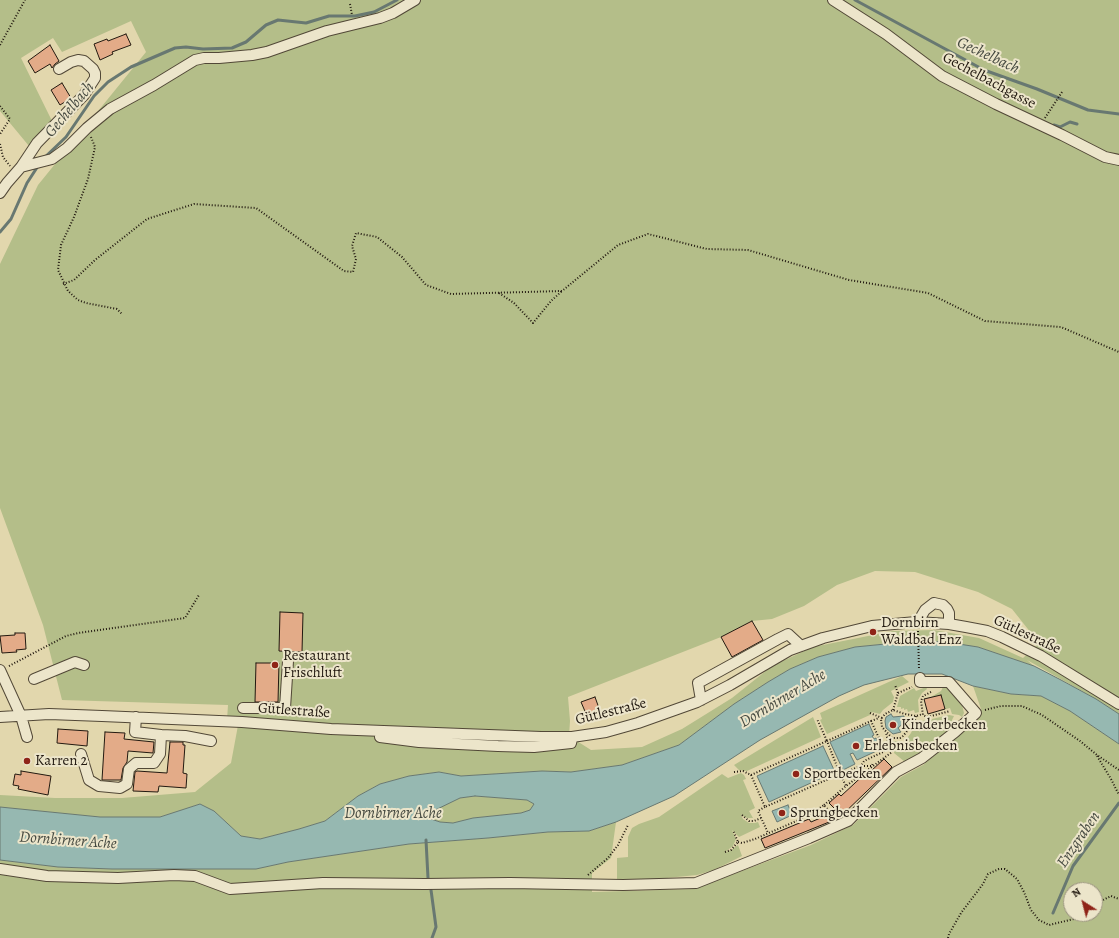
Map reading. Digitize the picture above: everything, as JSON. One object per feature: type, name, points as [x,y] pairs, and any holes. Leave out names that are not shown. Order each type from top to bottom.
[{"type":"street","points":[[18,170],[52,159],[68,148],[87,128],[110,108],[154,85],[194,60],[252,55],[267,52],[327,31],[380,18],[393,13],[415,0]]},
{"type":"street","name":"Gechelbachgasse","points":[[833,0],[886,34],[942,76],[1105,157],[1119,160]]},
{"type":"street","points":[[0,193],[37,143],[84,95],[94,78],[95,73],[84,61],[78,60],[59,69]]},
{"type":"street","points":[[919,622],[925,610],[934,603],[943,605],[947,609],[949,613],[949,624]]},
{"type":"street","name":"Gütlestraße","points":[[0,717],[49,714],[136,717],[365,730],[572,737],[606,732],[638,723],[701,700],[730,685],[784,653],[823,638],[857,629],[894,623],[919,622],[949,624],[987,631],[1002,637],[1041,656],[1119,704]]},
{"type":"street","points":[[701,700],[698,683],[778,639],[788,634],[801,646]]},
{"type":"street","points":[[243,708],[285,708],[288,660]]},
{"type":"street","points":[[34,679],[75,662],[84,665]]},
{"type":"street","points":[[0,670],[21,716],[27,737]]},
{"type":"street","points":[[0,869],[47,876],[118,878],[174,875],[195,876],[230,889],[323,883],[623,885],[696,882],[810,838],[848,821],[896,772],[922,758],[976,713],[949,682],[916,682]]},
{"type":"street","points":[[136,717],[135,732],[161,736],[185,736],[211,741]]},
{"type":"street","points":[[81,754],[89,780],[100,786],[120,788],[127,784],[129,769],[136,763],[154,763],[160,754],[161,736]]},
{"type":"path","points":[[0,45],[25,0]]},
{"type":"path","points":[[350,4],[352,12]]},
{"type":"path","points":[[1041,125],[1062,92]]},
{"type":"path","points":[[0,106],[10,119],[0,134]]},
{"type":"path","points":[[87,128],[96,147],[88,179],[74,217],[61,245],[58,270],[63,284],[78,300],[117,309],[122,314]]},
{"type":"path","points":[[0,144],[3,157],[18,170]]},
{"type":"path","points":[[63,284],[74,280],[95,260],[147,219],[194,204],[256,208],[344,271],[353,272],[356,259],[352,246],[356,233],[377,237],[402,257],[426,285],[451,294],[562,291]]},
{"type":"path","points":[[498,292],[514,304],[533,323],[551,301],[618,245],[648,234],[707,249],[748,250],[849,280],[928,293],[985,321],[1061,327],[1119,352]]},
{"type":"path","points":[[0,670],[66,636],[185,618],[199,595]]},
{"type":"path","points":[[898,693],[916,682],[918,634]]},
{"type":"path","points":[[893,710],[898,693],[895,685]]},
{"type":"path","points":[[923,714],[921,701],[922,696],[931,692]]},
{"type":"path","points":[[976,713],[1001,706],[1022,706],[1042,715],[1119,770]]},
{"type":"path","points":[[751,776],[826,741],[881,718],[893,710],[916,716],[923,714],[927,717],[950,711]]},
{"type":"path","points":[[870,713],[881,718]]},
{"type":"path","points":[[881,718],[882,727],[886,733],[892,738],[900,738],[915,720],[916,716]]},
{"type":"path","points":[[817,718],[846,786]]},
{"type":"path","points":[[871,721],[885,751]]},
{"type":"path","points":[[725,852],[730,850],[738,842],[742,843],[768,834],[808,816],[824,805],[846,786],[892,752],[892,746],[888,741],[886,733]]},
{"type":"path","points":[[860,766],[864,761],[892,748]]},
{"type":"path","points":[[1097,755],[1119,795]]},
{"type":"path","points":[[768,834],[758,811],[860,766],[872,766]]},
{"type":"path","points":[[734,772],[743,772],[751,776],[765,807]]},
{"type":"path","points":[[824,805],[840,824]]},
{"type":"path","points":[[742,815],[749,821],[754,821],[761,818]]},
{"type":"path","points":[[574,884],[608,858],[618,845],[628,825]]},
{"type":"path","points":[[733,830],[738,842]]},
{"type":"path","points":[[948,938],[948,934],[961,913],[983,884],[988,874],[998,869],[1005,869],[1016,879],[1024,892],[1031,910],[1039,920],[1050,925],[1063,922]]},
{"type":"path","points":[[1103,900],[1111,896],[1119,899]]},
{"type":"green space","points":[[0,0],[1119,0],[1119,714],[1096,699],[1027,660],[1034,666],[978,647],[916,641],[855,647],[818,657],[790,669],[768,682],[734,704],[679,745],[622,765],[571,772],[542,771],[461,776],[439,772],[409,776],[380,784],[358,796],[325,821],[260,839],[241,836],[214,811],[200,804],[160,817],[100,817],[0,807],[0,795],[55,798],[122,798],[195,792],[231,763],[239,720],[227,720],[228,705],[62,700],[43,625],[0,508],[0,264],[38,185],[146,52],[131,21],[62,52],[53,38],[21,58],[52,121],[29,146],[0,111]],"holes":[[[875,571],[915,572],[978,592],[1012,609],[1039,643],[1023,658],[979,638],[934,630],[893,631],[813,647],[772,666],[732,698],[682,729],[642,747],[591,750],[569,736],[570,721],[568,697],[721,637],[752,621],[772,619],[804,606],[837,585]]]},
{"type":"green space","points":[[902,676],[909,682],[891,691],[894,697],[893,702],[880,714],[872,712],[870,715],[827,734],[820,720],[822,719],[820,713]]},
{"type":"green space","points":[[944,685],[962,705],[964,713],[962,717],[952,714],[950,708],[928,714],[924,699],[941,691]]},
{"type":"green space","points":[[973,686],[1011,694],[1041,696],[1070,711],[1119,744],[1119,938],[0,938],[0,860],[58,867],[112,869],[256,869],[288,862],[409,844],[548,832],[589,831],[616,822],[611,858],[592,873],[592,892],[694,889],[811,845],[853,825],[901,777],[923,765],[979,718],[981,709]]},
{"type":"green space","points":[[926,687],[927,689],[922,693],[918,700],[919,712],[915,713],[914,710],[908,712],[907,709],[904,710],[904,708],[901,709],[901,707],[897,707],[900,696],[914,688],[916,691]]},
{"type":"green space","points":[[949,715],[954,716],[950,731],[918,755],[905,762],[894,753],[895,748],[890,741],[901,741],[902,743],[908,742],[908,737],[914,725],[925,720],[926,723],[929,724],[932,719]]},
{"type":"green space","points":[[813,717],[821,737],[747,771],[739,770],[734,765]]},
{"type":"green space","points":[[741,773],[746,779],[743,780],[755,808],[749,811],[753,818],[747,818],[741,815],[743,819],[749,823],[758,822],[760,827],[739,837],[732,830],[736,839],[733,846],[725,852],[738,845],[742,856],[714,870],[697,875],[656,879],[617,879],[617,858],[628,857],[628,837],[632,828],[659,817],[722,774],[728,778]]},
{"type":"green space","points":[[475,796],[527,800],[534,804],[530,810],[521,813],[473,818],[453,823],[440,822],[428,818],[425,814],[460,798]]},
{"type":"water","name":"Dornbirner Ache","points":[[916,641],[946,642],[978,647],[1034,666],[1096,699],[1119,714],[1119,744],[1070,711],[1041,696],[1011,694],[973,686],[942,674],[908,674],[864,685],[839,696],[760,740],[674,796],[616,822],[589,831],[548,832],[409,844],[288,862],[256,869],[112,869],[58,867],[0,860],[0,807],[100,817],[160,817],[200,804],[214,811],[241,836],[260,839],[325,821],[358,796],[380,784],[409,776],[439,772],[461,776],[542,771],[571,772],[622,765],[679,745],[734,704],[790,669],[818,657],[855,647]],"holes":[[[475,796],[527,800],[534,804],[530,810],[521,813],[473,818],[453,823],[440,822],[428,818],[425,815],[460,798]]]},
{"type":"water","name":"Kinderbecken","points":[[891,714],[893,717],[904,716],[904,718],[912,719],[905,719],[906,721],[898,728],[901,732],[893,734],[886,728],[885,721],[886,717]]},
{"type":"water","name":"Erlebnisbecken","points":[[869,724],[874,735],[872,736],[874,739],[876,738],[881,749],[857,760],[853,753],[850,754],[855,764],[843,770],[830,742]]},
{"type":"water","name":"Sportbecken","points":[[823,746],[835,772],[769,802],[757,776]]},
{"type":"water","name":"Sprungbecken","points":[[788,805],[792,815],[777,822],[772,811]]},
{"type":"building","points":[[126,34],[131,45],[112,52],[113,54],[100,60],[94,44],[107,39],[108,41]]},
{"type":"building","points":[[50,45],[59,61],[52,68],[50,64],[35,73],[28,61]]},
{"type":"building","points":[[62,83],[71,98],[60,105],[51,90]]},
{"type":"building","points":[[280,612],[303,613],[302,652],[279,651]]},
{"type":"building","points":[[752,621],[763,640],[732,657],[721,637]]},
{"type":"building","points":[[15,633],[25,633],[26,649],[16,650],[17,652],[2,653],[0,636],[15,635]]},
{"type":"building","points":[[256,663],[279,663],[278,702],[255,702]]},
{"type":"building","points":[[941,695],[945,709],[928,714],[924,699]]},
{"type":"building","points":[[595,697],[600,711],[587,716],[581,702]]},
{"type":"building","points":[[58,729],[88,731],[87,746],[57,743]]},
{"type":"building","points":[[105,732],[125,733],[124,739],[154,742],[153,753],[128,751],[127,762],[123,768],[121,780],[102,780]]},
{"type":"building","points":[[170,742],[183,742],[183,745],[185,745],[183,773],[187,774],[186,788],[159,786],[158,792],[133,791],[135,772],[167,773]]},
{"type":"building","points":[[884,759],[892,767],[839,818],[765,848],[761,839],[809,819],[811,822],[837,811],[829,803],[839,794],[841,796],[869,770],[871,771]]},
{"type":"building","points":[[21,771],[51,776],[48,795],[18,789],[19,786],[13,785],[15,774],[21,775]]},
{"type":"waterway","name":"Gechelbach","points":[[43,159],[66,137],[94,96],[108,82],[131,67],[175,48],[232,48],[246,42],[266,25],[278,20],[306,23],[329,16],[355,16],[374,12],[397,0]]},
{"type":"waterway","name":"Gechelbach","points":[[855,0],[984,70],[1037,89],[1088,110],[1119,114]]},
{"type":"waterway","points":[[1054,125],[1060,127],[1070,122],[1077,124]]},
{"type":"waterway","name":"Gechelbach","points":[[0,232],[11,219],[27,183],[38,166]]},
{"type":"waterway","name":"Enzgraben","points":[[1053,913],[1073,866],[1119,803]]},
{"type":"waterway","points":[[426,840],[428,878]]},
{"type":"waterway","points":[[431,890],[436,927],[432,938]]},
{"type":"place","name":"Dornbirn Waldbad Enz","points":[[873,632]]},
{"type":"place","name":"Restaurant Frischluft","points":[[275,665]]},
{"type":"place","name":"Kinderbecken","points":[[893,725]]},
{"type":"place","name":"Erlebnisbecken","points":[[856,746]]},
{"type":"place","name":"Karren 2","points":[[27,761]]},
{"type":"place","name":"Sportbecken","points":[[796,774]]},
{"type":"place","name":"Sprungbecken","points":[[782,813]]}]
